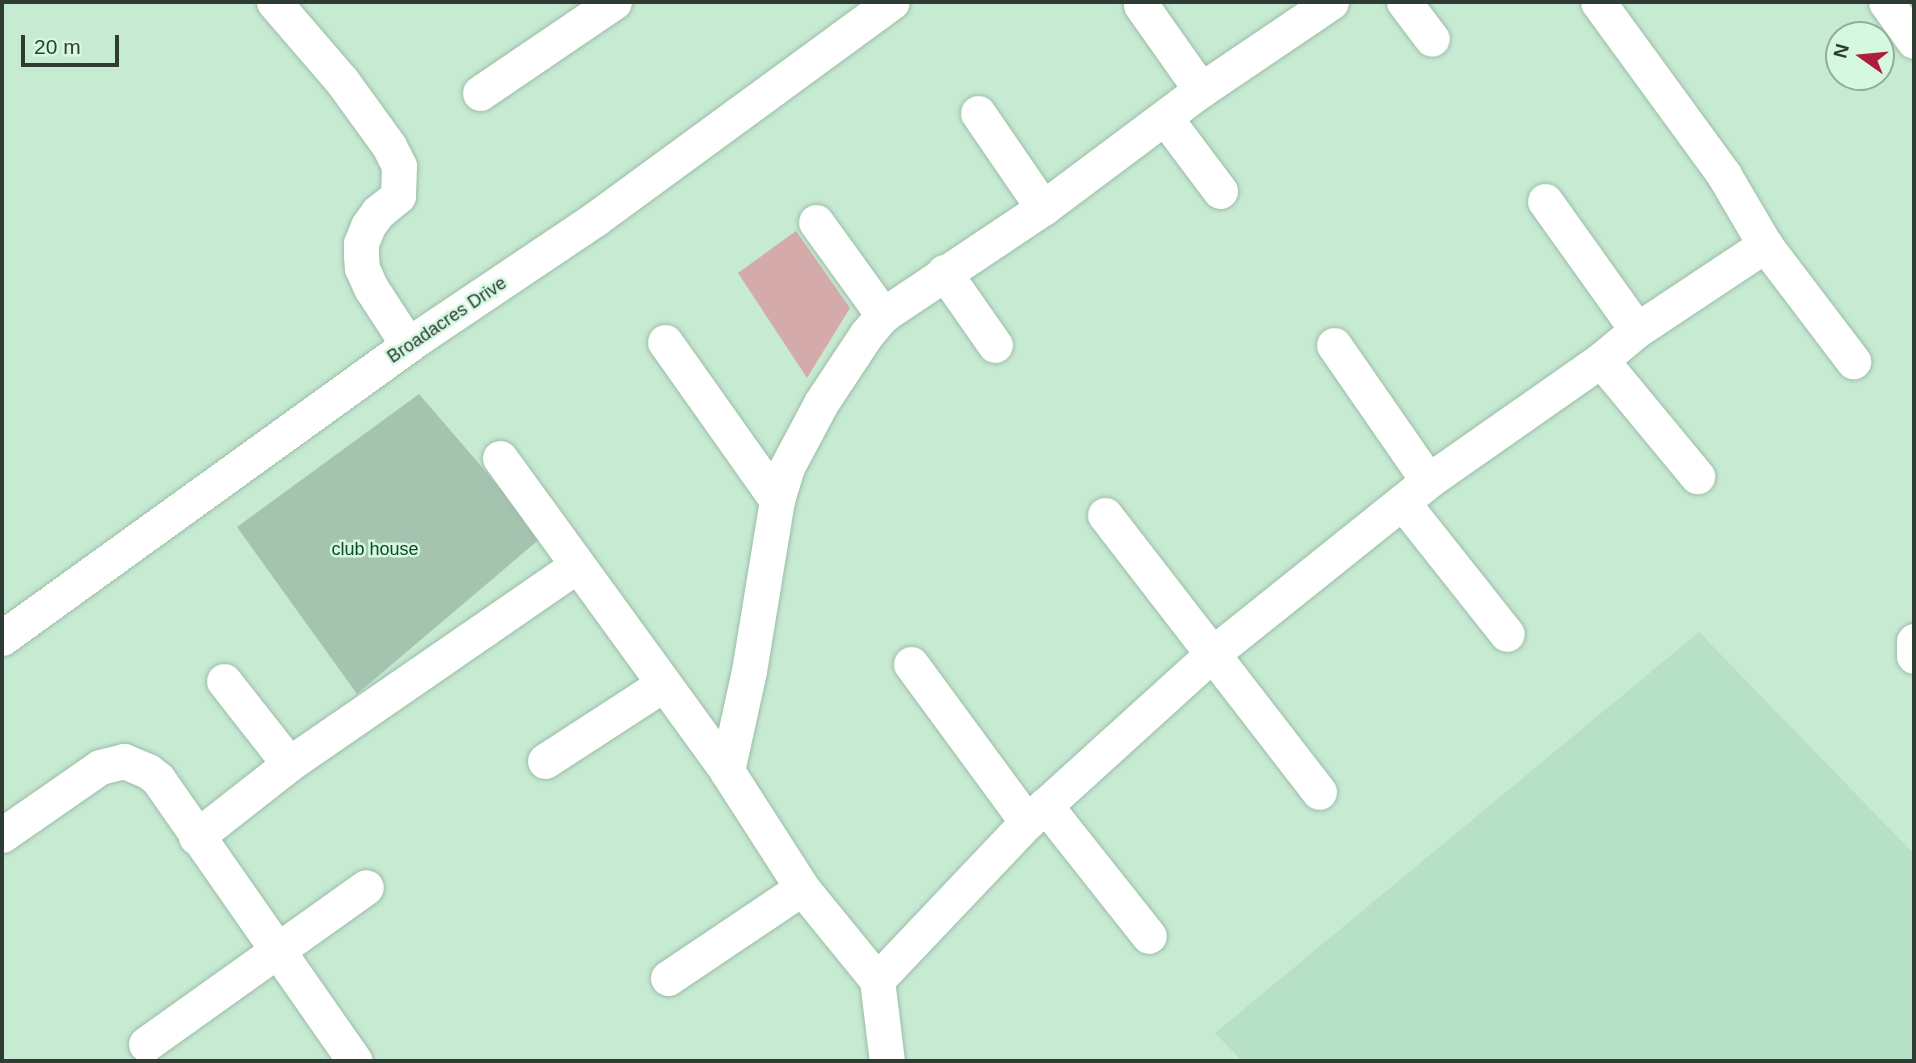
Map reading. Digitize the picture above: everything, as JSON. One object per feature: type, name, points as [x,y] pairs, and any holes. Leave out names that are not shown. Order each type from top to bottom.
[{"type":"street","points":[[274,2],[342,81],[389,146],[399,166],[398,196],[378,212],[361,243],[362,268],[408,345]]},
{"type":"street","points":[[480,93],[614,2]]},
{"type":"street","name":"Broadacres Drive","points":[[2,638],[408,345],[596,219],[891,2]]},
{"type":"street","points":[[727,771],[749,671],[777,500],[803,434],[846,364],[883,315],[1043,208],[1166,119],[1201,90],[1331,2]]},
{"type":"street","points":[[1404,2],[1432,40]]},
{"type":"street","points":[[1598,2],[1724,175],[1765,245],[1853,361]]},
{"type":"street","points":[[1886,2],[1914,41]]},
{"type":"street","points":[[1141,5],[1201,90]]},
{"type":"street","points":[[978,113],[1043,208]]},
{"type":"street","points":[[1166,119],[1220,191]]},
{"type":"street","points":[[1545,201],[1637,330]]},
{"type":"street","points":[[816,222],[883,315]]},
{"type":"street","points":[[877,980],[1036,813],[1211,655],[1415,492],[1601,359],[1637,330],[1765,245]]},
{"type":"street","points":[[944,272],[995,345]]},
{"type":"street","points":[[665,342],[777,500]]},
{"type":"street","points":[[1334,345],[1415,492],[1507,634]]},
{"type":"street","points":[[1601,359],[1698,475]]},
{"type":"street","points":[[500,458],[662,685],[727,771],[802,888],[877,980],[887,1061]]},
{"type":"street","points":[[1105,515],[1319,792]]},
{"type":"street","points":[[196,836],[289,764],[577,565]]},
{"type":"street","points":[[1914,641],[1914,656]]},
{"type":"street","points":[[911,664],[1036,813],[1149,936]]},
{"type":"street","points":[[224,681],[289,764]]},
{"type":"street","points":[[545,761],[662,685]]},
{"type":"street","points":[[2,835],[100,767],[124,761],[158,779],[355,1061]]},
{"type":"street","points":[[146,1044],[366,887]]},
{"type":"street","points":[[668,978],[802,888]]},
{"type":"shaded area","points":[[1699,632],[1914,854],[1914,1061],[1242,1061],[1215,1033]]},
{"type":"green space","name":"club house","points":[[419,394],[542,537],[357,694],[237,527]]},
{"type":"building","points":[[796,231],[850,308],[807,378],[738,273]]}]
